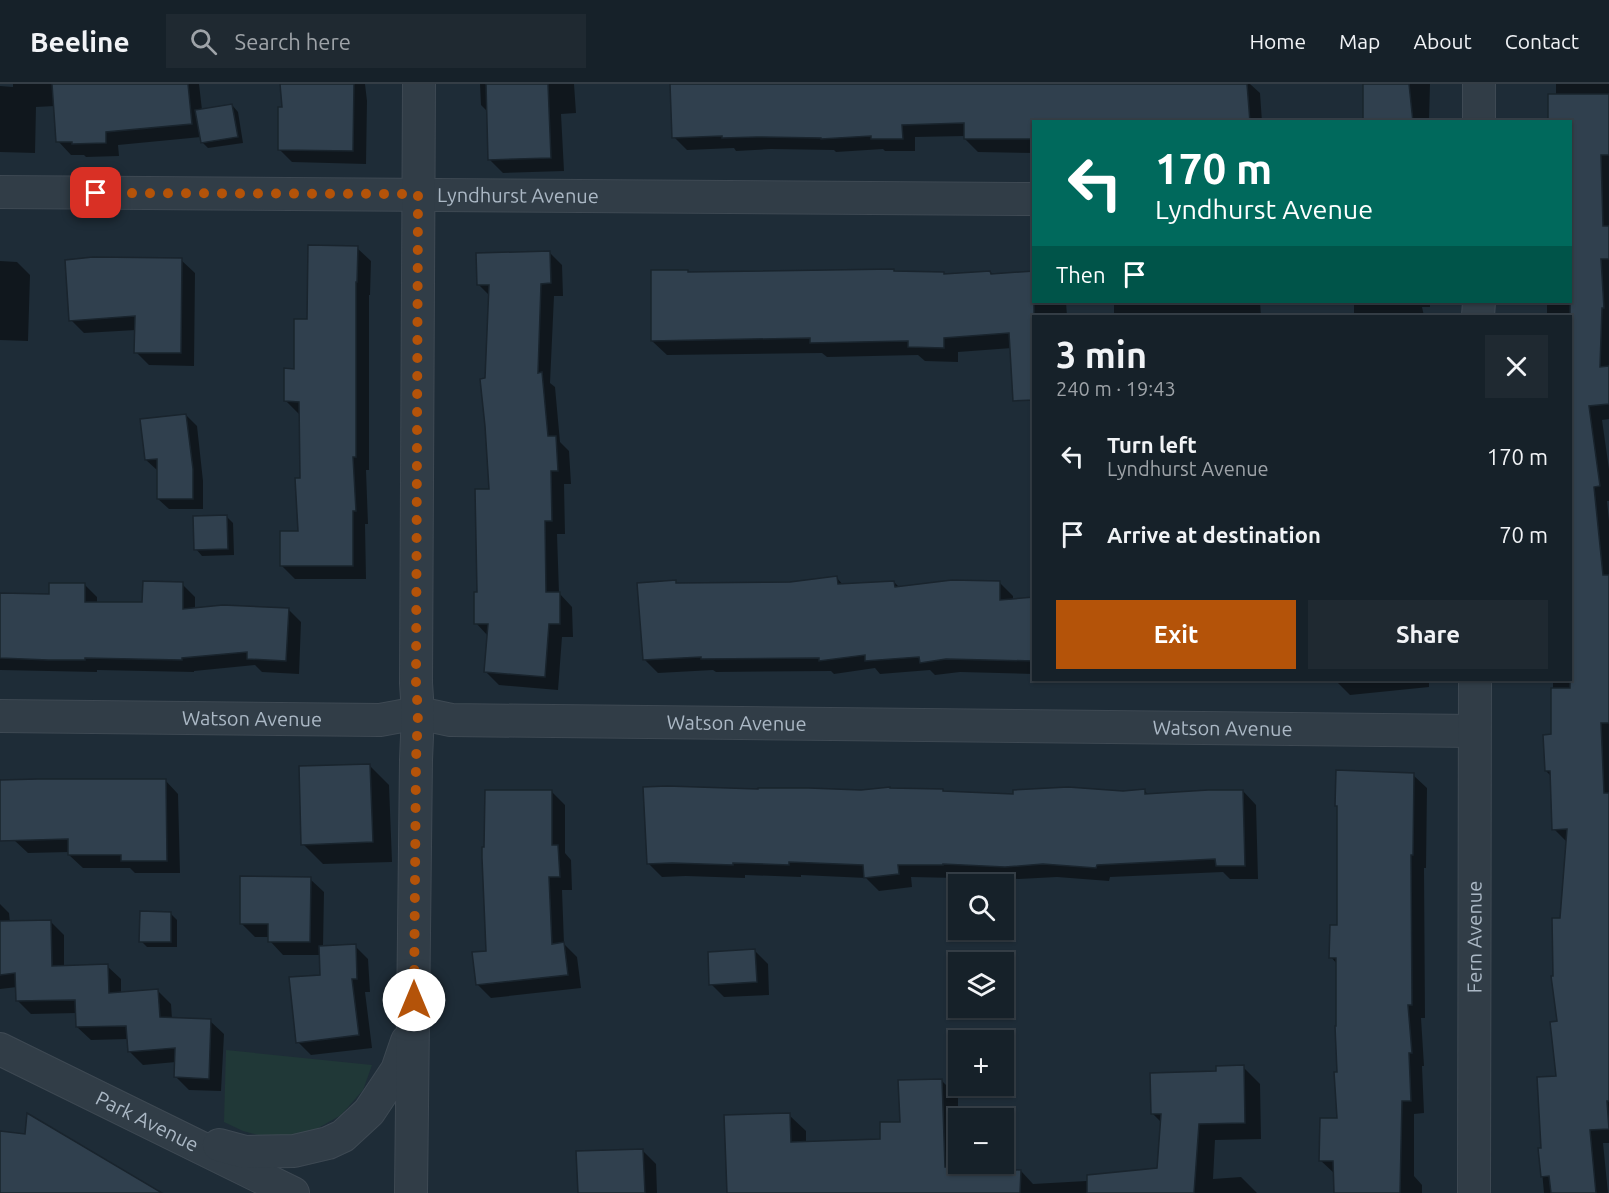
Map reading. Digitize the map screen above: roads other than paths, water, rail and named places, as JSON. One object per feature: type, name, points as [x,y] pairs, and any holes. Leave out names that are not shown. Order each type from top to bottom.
[{"type":"street","points":[[411,1193],[418,713],[416,683],[419,84]]},
{"type":"street","points":[[1479,84],[1479,120]]},
{"type":"street","name":"Lyndhurst Avenue","points":[[0,192],[1032,199]]},
{"type":"street","name":"Fern Avenue","points":[[1474,1193],[1475,681]]},
{"type":"street","name":"Watson Avenue","points":[[0,716],[380,720],[418,713],[451,720],[1474,731]]},
{"type":"street","points":[[171,1132],[245,1152],[294,1151],[328,1143],[343,1136],[369,1113],[397,1070],[414,1024]]},
{"type":"street","name":"Park Avenue","points":[[0,1049],[292,1193]]}]
